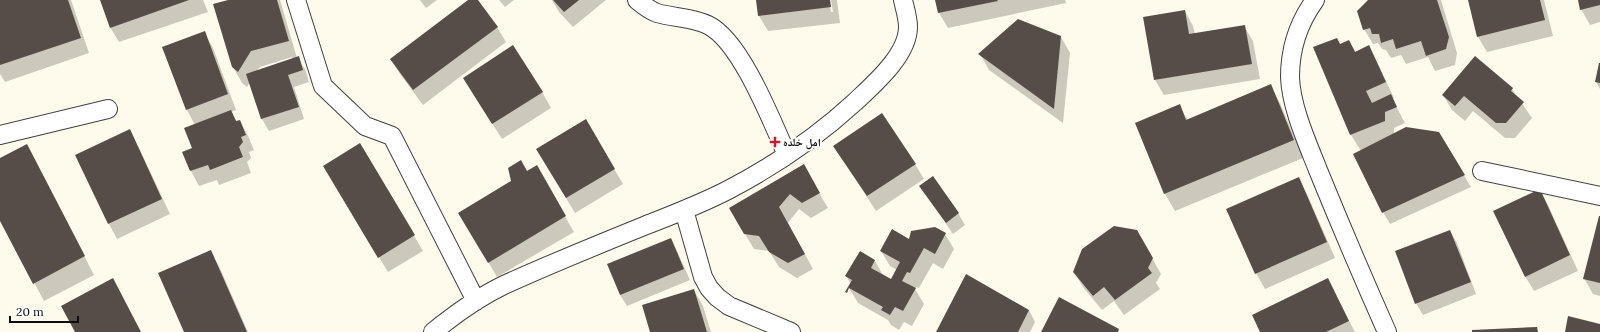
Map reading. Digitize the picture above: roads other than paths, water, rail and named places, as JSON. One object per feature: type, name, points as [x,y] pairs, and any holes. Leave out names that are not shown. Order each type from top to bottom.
[{"type":"street","points":[[296,0],[323,86],[365,126],[392,136],[476,301]]},
{"type":"street","points":[[637,0],[646,8],[657,13],[696,20],[709,25],[720,34],[741,60],[787,155]]},
{"type":"street","points":[[433,332],[476,301],[503,286],[584,250],[684,210],[728,190],[787,155],[839,117],[884,73],[898,56],[905,40],[908,28],[903,0]]},
{"type":"street","points":[[1315,0],[1298,30],[1293,51],[1290,76],[1293,100],[1310,150],[1342,231],[1387,332]]},
{"type":"street","points":[[0,135],[108,109]]},
{"type":"street","points":[[1482,171],[1600,196]]},
{"type":"street","points":[[684,210],[703,277],[709,288],[717,297],[729,306],[791,332]]},
{"type":"place","name":"امل خلده","points":[[775,142]]}]
